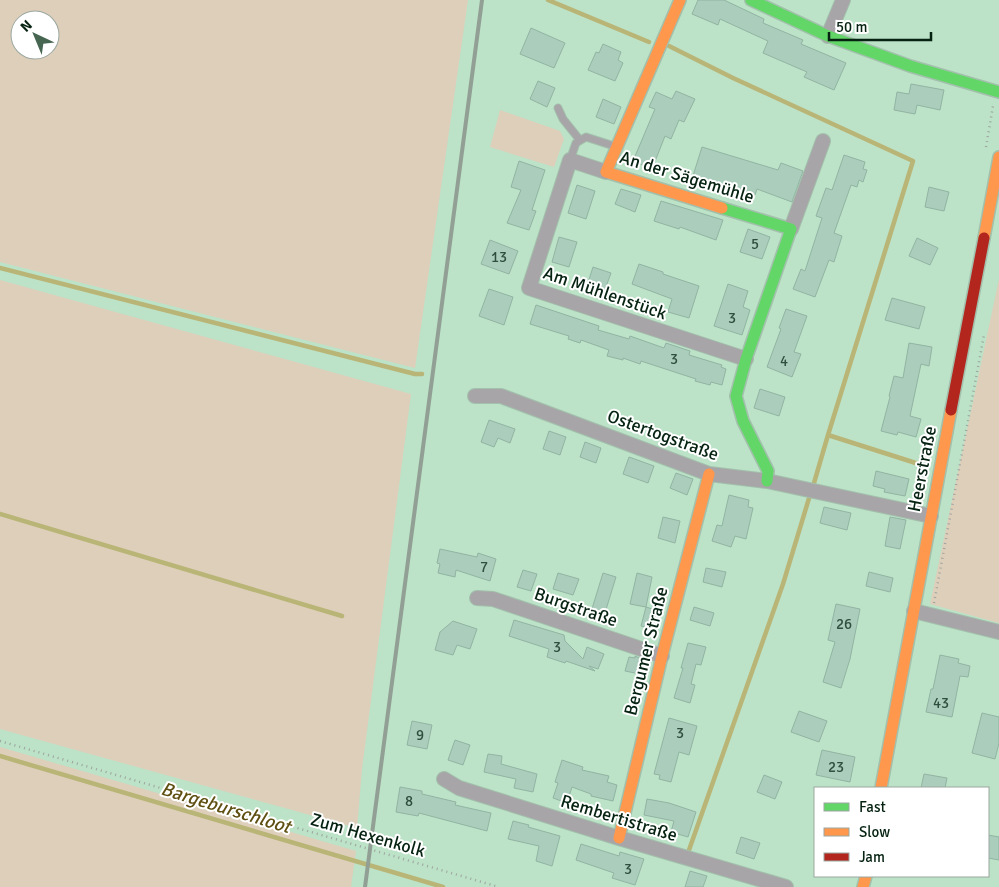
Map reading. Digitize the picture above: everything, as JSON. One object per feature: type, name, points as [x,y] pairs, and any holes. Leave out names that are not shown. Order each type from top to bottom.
[{"type":"street","name":"An der Sägemühle","points":[[680,0],[606,172],[791,229]]},
{"type":"street","points":[[751,0],[828,36],[910,66],[999,92]]},
{"type":"street","points":[[828,36],[843,0]]},
{"type":"street","points":[[767,481],[768,471],[742,421],[736,396],[746,359],[823,140]]},
{"type":"street","name":"Heerstraße","points":[[881,787],[999,157]]},
{"type":"street","points":[[570,160],[606,172]]},
{"type":"street","name":"Am Mühlenstück","points":[[570,160],[529,288],[746,359]]},
{"type":"street","name":"Ostertogstraße","points":[[475,396],[501,396],[709,474],[767,481],[931,516]]},
{"type":"street","name":"Bergumer Straße","points":[[619,838],[662,656],[709,474]]},
{"type":"street","name":"Burgstraße","points":[[477,598],[493,599],[662,656]]},
{"type":"street","points":[[914,611],[999,632]]},
{"type":"street","name":"Rembertistraße","points":[[444,779],[459,788],[786,887]]},
{"type":"lane","points":[[558,108],[563,119],[579,140]]},
{"type":"lane","points":[[570,160],[576,143],[586,137],[616,147]]},
{"type":"path","points":[[932,614],[984,332]]},
{"type":"path","name":"Zum Hexenkolk","points":[[0,741],[499,887]]},
{"type":"shaded area","points":[[0,0],[468,0],[415,368],[0,262]]},
{"type":"shaded area","points":[[500,110],[560,131],[564,139],[554,167],[490,147]]},
{"type":"shaded area","points":[[999,279],[999,623],[930,604]]},
{"type":"shaded area","points":[[0,280],[411,394],[362,769],[357,828],[0,729]]},
{"type":"shaded area","points":[[0,747],[356,851],[351,887],[0,887]]},
{"type":"building","points":[[698,0],[724,0],[764,19],[763,23],[803,40],[801,44],[846,63],[834,90],[804,77],[807,72],[763,53],[768,41],[720,19],[718,25],[692,14]]},
{"type":"building","points":[[531,28],[565,43],[554,68],[520,54]]},
{"type":"building","points":[[603,44],[621,52],[618,60],[623,63],[615,81],[588,70],[596,52],[599,53]]},
{"type":"building","points":[[538,81],[555,88],[547,107],[530,99]]},
{"type":"building","points":[[911,84],[944,90],[940,110],[917,105],[915,114],[894,110],[897,92],[909,94]]},
{"type":"building","points":[[676,91],[695,99],[684,122],[679,120],[671,139],[665,136],[652,169],[633,161],[655,109],[649,107],[656,92],[672,99]]},
{"type":"building","points":[[603,99],[621,107],[614,124],[596,117]]},
{"type":"building","points":[[702,147],[778,170],[781,163],[803,171],[792,202],[757,189],[755,195],[715,183],[714,186],[692,179]]},
{"type":"building","points":[[844,155],[865,162],[863,169],[867,170],[863,182],[859,180],[857,187],[851,185],[834,233],[842,236],[834,262],[829,260],[815,297],[793,289],[801,269],[805,271],[822,218],[816,216],[826,188],[832,190]]},
{"type":"building","points":[[519,161],[545,170],[532,210],[536,211],[529,230],[507,223],[521,190],[511,187]]},
{"type":"building","points":[[577,185],[595,191],[586,219],[568,213]]},
{"type":"building","points":[[929,187],[949,192],[944,211],[925,207]]},
{"type":"building","points":[[621,189],[641,195],[635,212],[615,204]]},
{"type":"building","points":[[661,201],[723,220],[716,240],[680,227],[679,229],[654,221]]},
{"type":"building","points":[[748,229],[770,237],[762,259],[740,252]]},
{"type":"building","points":[[559,237],[577,242],[569,267],[552,262]]},
{"type":"building","points":[[917,238],[938,248],[930,265],[909,256]]},
{"type":"building","points":[[490,240],[518,251],[509,274],[481,264]]},
{"type":"building","points":[[639,264],[699,286],[689,318],[668,312],[672,299],[632,284]]},
{"type":"building","points":[[593,267],[611,273],[603,295],[586,289]]},
{"type":"building","points":[[728,284],[748,291],[743,307],[750,310],[742,335],[714,326]]},
{"type":"building","points":[[489,289],[513,297],[504,325],[479,316]]},
{"type":"building","points":[[892,298],[925,307],[919,329],[885,320]]},
{"type":"building","points":[[536,305],[599,326],[598,330],[629,339],[630,336],[664,348],[666,343],[690,351],[689,355],[722,365],[721,367],[726,369],[722,385],[711,382],[710,385],[695,381],[696,379],[641,361],[640,364],[623,358],[623,360],[607,356],[609,350],[581,340],[580,343],[568,339],[569,336],[530,324]]},
{"type":"building","points":[[786,309],[807,316],[794,352],[801,354],[792,377],[767,367]]},
{"type":"building","points":[[909,343],[932,347],[929,366],[921,364],[910,416],[921,419],[916,437],[898,432],[897,435],[881,431],[894,376],[903,378]]},
{"type":"building","points":[[760,389],[785,397],[779,416],[754,408]]},
{"type":"building","points":[[489,420],[515,429],[510,443],[498,438],[494,447],[481,442]]},
{"type":"building","points":[[549,431],[566,437],[560,455],[543,449]]},
{"type":"building","points":[[585,442],[601,448],[596,463],[580,457]]},
{"type":"building","points":[[629,457],[654,466],[648,483],[623,474]]},
{"type":"building","points":[[876,471],[909,479],[905,496],[884,492],[885,489],[873,486]]},
{"type":"building","points":[[676,473],[693,479],[687,495],[670,488]]},
{"type":"building","points":[[729,495],[749,500],[748,507],[753,508],[746,539],[735,536],[731,547],[712,541],[717,525],[722,526]]},
{"type":"building","points":[[824,507],[851,513],[847,530],[820,523]]},
{"type":"building","points":[[663,517],[680,521],[675,543],[658,538]]},
{"type":"building","points":[[890,517],[906,520],[900,549],[885,546]]},
{"type":"building","points":[[440,549],[477,557],[478,553],[496,559],[490,581],[456,570],[455,577],[438,573],[440,564],[437,563]]},
{"type":"building","points":[[706,568],[726,572],[722,587],[703,582]]},
{"type":"building","points":[[523,570],[537,574],[531,591],[517,587]]},
{"type":"building","points":[[869,572],[893,578],[890,592],[866,586]]},
{"type":"building","points":[[558,573],[579,579],[573,595],[553,589]]},
{"type":"building","points":[[603,573],[616,577],[604,616],[591,612]]},
{"type":"building","points":[[637,573],[652,577],[646,607],[630,604]]},
{"type":"building","points":[[836,604],[860,609],[850,659],[841,688],[823,682],[835,642],[828,640]]},
{"type":"building","points":[[646,607],[659,611],[654,629],[641,626]]},
{"type":"building","points":[[694,607],[714,613],[710,626],[690,620]]},
{"type":"building","points":[[514,620],[564,635],[565,641],[583,659],[587,647],[604,654],[598,669],[589,666],[595,671],[547,657],[549,649],[509,636]]},
{"type":"building","points":[[453,621],[477,629],[470,649],[457,645],[453,655],[435,650],[440,632]]},
{"type":"building","points":[[688,643],[706,647],[701,665],[696,664],[691,684],[695,685],[690,703],[674,698]]},
{"type":"building","points":[[940,655],[959,659],[958,663],[970,666],[968,677],[960,676],[952,717],[926,712]]},
{"type":"building","points":[[635,656],[648,662],[645,675],[625,671],[629,657],[635,658]]},
{"type":"building","points":[[799,711],[827,721],[819,742],[791,732]]},
{"type":"building","points":[[982,713],[999,717],[999,743],[995,759],[972,753]]},
{"type":"building","points":[[669,718],[697,726],[689,755],[679,752],[671,782],[659,779],[660,775],[654,774]]},
{"type":"building","points":[[412,721],[432,725],[427,749],[407,745]]},
{"type":"building","points":[[455,740],[470,745],[463,765],[448,760]]},
{"type":"building","points":[[822,750],[855,757],[850,782],[816,775]]},
{"type":"building","points":[[488,754],[502,756],[501,764],[537,774],[533,792],[514,788],[516,779],[484,772]]},
{"type":"building","points":[[562,760],[583,767],[582,770],[609,776],[607,782],[617,785],[613,801],[591,796],[591,794],[572,787],[567,803],[553,798],[558,783],[555,782]]},
{"type":"building","points":[[924,774],[947,778],[945,787],[921,787]]},
{"type":"building","points":[[764,775],[782,782],[775,799],[757,792]]},
{"type":"building","points":[[400,787],[422,791],[422,794],[456,802],[455,805],[491,813],[487,831],[419,813],[418,816],[396,812]]},
{"type":"building","points":[[647,799],[669,803],[696,812],[688,837],[671,832],[674,821],[644,815]]},
{"type":"building","points":[[513,821],[560,836],[552,866],[536,861],[539,846],[508,839]]},
{"type":"building","points":[[989,835],[999,837],[999,860],[989,858]]},
{"type":"building","points":[[741,837],[760,843],[754,859],[736,853]]},
{"type":"building","points":[[581,844],[619,856],[620,852],[644,859],[635,885],[612,878],[614,873],[576,860]]},
{"type":"building","points":[[690,871],[707,876],[703,887],[685,887]]},
{"type":"waterway","points":[[548,0],[649,42]]},
{"type":"waterway","points":[[669,46],[733,78],[913,161],[828,435],[922,465]]},
{"type":"waterway","points":[[0,268],[415,374],[422,374]]},
{"type":"waterway","points":[[814,483],[828,435]]},
{"type":"waterway","points":[[689,850],[783,584],[810,495]]},
{"type":"waterway","points":[[0,514],[342,616]]},
{"type":"waterway","name":"Bargeburschloot","points":[[0,756],[443,887]]},
{"type":"railway","points":[[365,887],[482,0]]},
{"type":"traffic: fast","points":[[751,0],[828,36],[910,66],[999,92]]},
{"type":"traffic: fast","points":[[722,208],[791,229],[746,359],[736,396],[743,421],[768,471],[767,481]]},
{"type":"traffic: slow","points":[[680,0],[606,172],[722,208]]},
{"type":"traffic: slow","points":[[984,238],[999,157]]},
{"type":"traffic: slow","points":[[881,787],[951,410]]},
{"type":"traffic: slow","points":[[619,838],[662,656],[709,474]]},
{"type":"traffic: slow","points":[[863,887],[866,877]]},
{"type":"traffic: jam","points":[[951,410],[984,238]]}]
